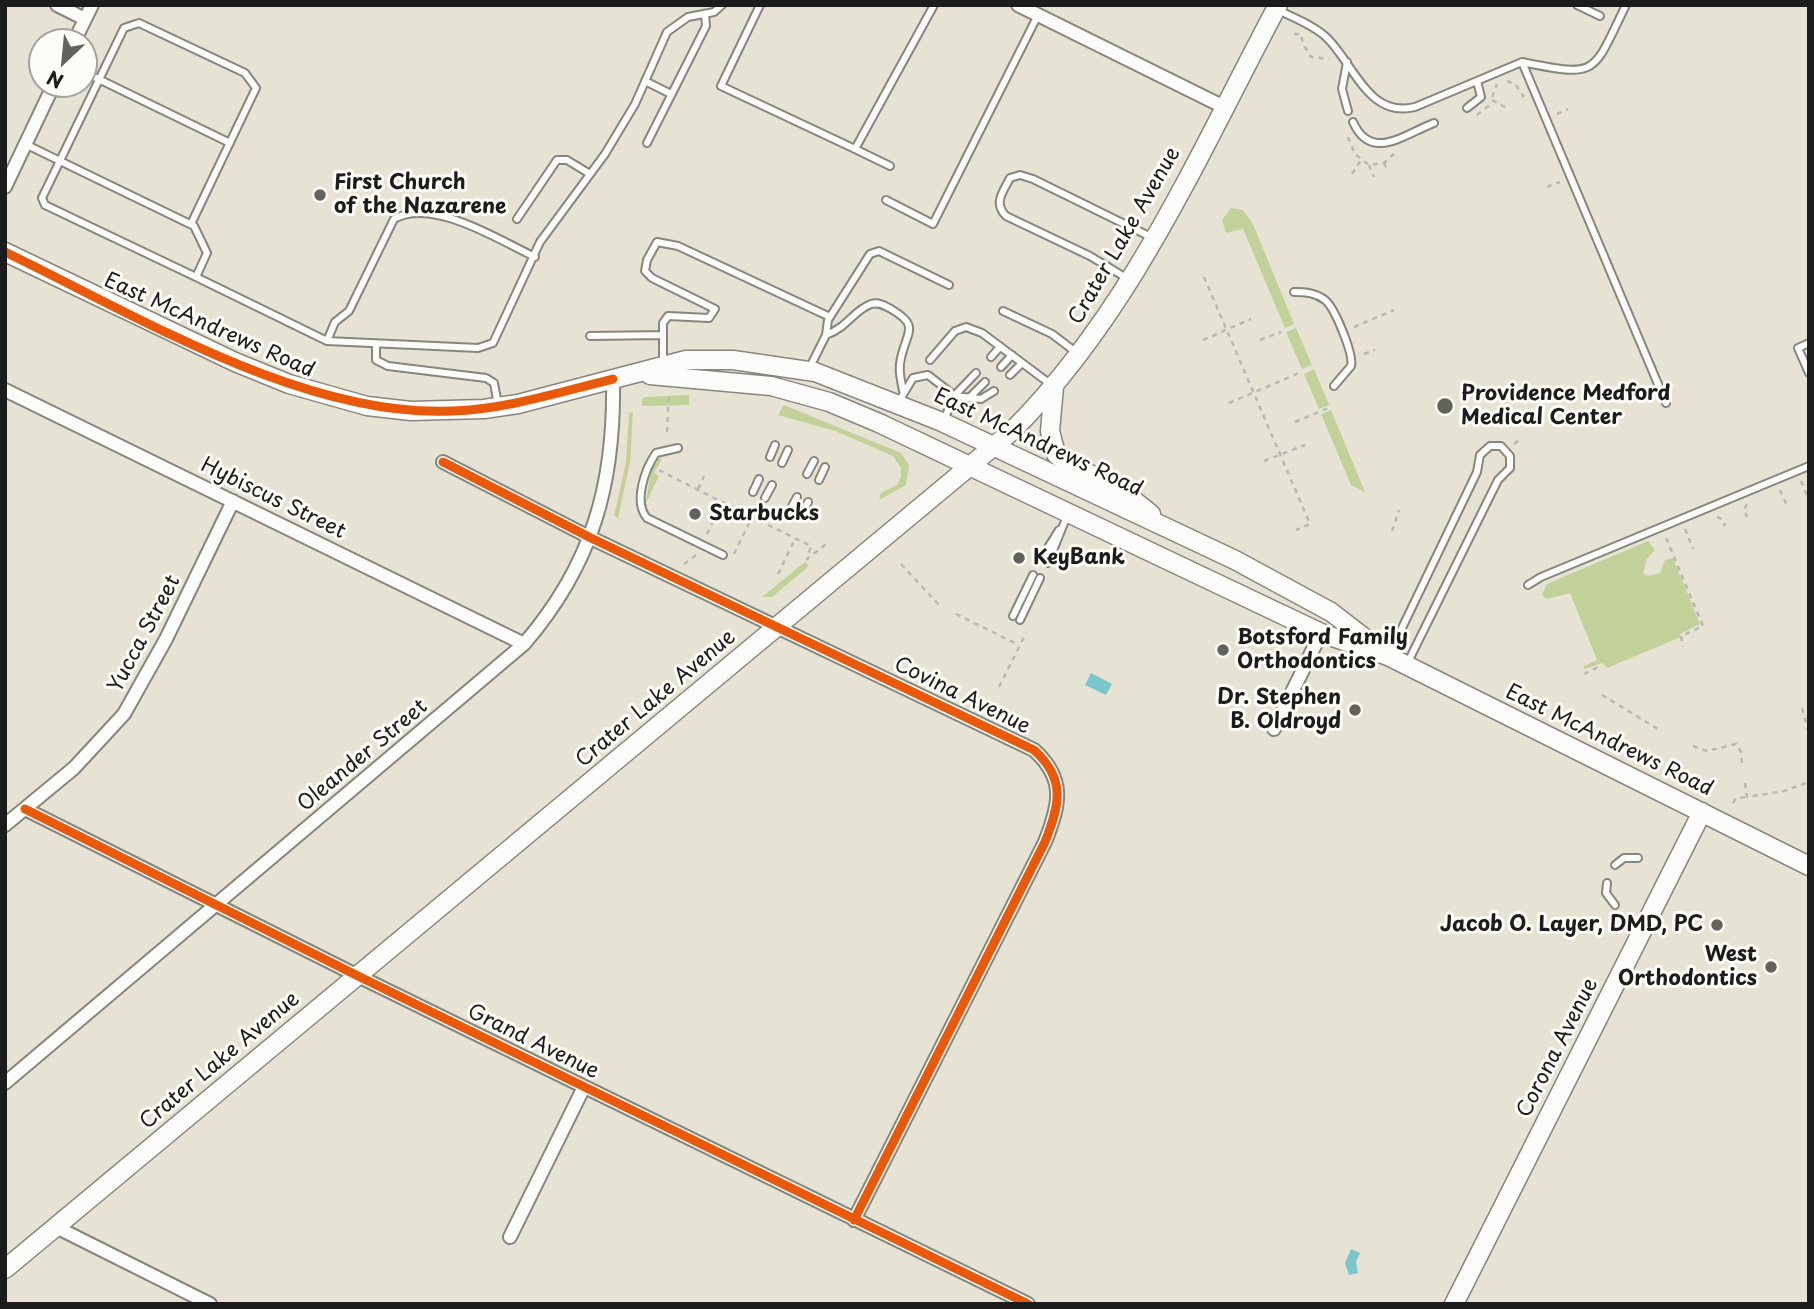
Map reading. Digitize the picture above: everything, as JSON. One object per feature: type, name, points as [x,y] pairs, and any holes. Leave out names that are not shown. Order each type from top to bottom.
[{"type":"main road","name":"Crater Lake Avenue","points":[[5,1269],[995,447],[1054,387],[1130,280],[1155,239],[1277,7]]},
{"type":"main road","name":"East McAndrews Road","points":[[5,252],[235,362],[327,396],[367,406],[449,412],[498,407],[686,360],[733,360],[808,371],[900,397],[942,422],[1235,560],[1331,612],[1388,656],[1406,666],[1809,866]]},
{"type":"main road","name":"East McAndrews Road","points":[[640,373],[729,380],[797,392],[879,423],[972,466],[1065,519],[1321,633],[1388,656]]},
{"type":"main road","points":[[1054,387],[1050,431],[1051,446],[1056,454],[1066,463],[1117,487],[1176,534]]},
{"type":"main road","name":"Corona Avenue","points":[[1454,1304],[1702,812]]},
{"type":"street","points":[[57,5],[85,19]]},
{"type":"street","points":[[81,28],[92,5]]},
{"type":"street","points":[[1018,5],[1224,107]]},
{"type":"street","points":[[5,187],[47,98]]},
{"type":"street","name":"Oleander Street","points":[[5,1083],[524,644],[555,604],[591,538],[603,500],[613,442],[613,379]]},
{"type":"street","name":"Hybiscus Street","points":[[5,390],[524,644]]},
{"type":"street","name":"Covina Avenue","points":[[443,463],[591,538],[1034,750],[1052,770],[1057,782],[1056,810],[1045,842],[854,1220]]},
{"type":"street","name":"Yucca Street","points":[[5,825],[97,744],[140,690],[233,501]]},
{"type":"street","points":[[1274,729],[1321,633]]},
{"type":"street","name":"Grand Avenue","points":[[25,809],[216,906],[1028,1304]]},
{"type":"street","points":[[510,1237],[584,1087]]},
{"type":"street","points":[[56,1227],[209,1304]]},
{"type":"lane","points":[[191,224],[256,88],[245,74],[139,23],[124,28],[42,198],[45,205],[327,341],[478,348],[493,343],[540,242],[590,174],[635,104],[667,32],[688,17],[714,12],[722,5]]},
{"type":"lane","points":[[760,5],[721,86],[890,166]]},
{"type":"lane","points":[[855,149],[934,5]]},
{"type":"lane","points":[[1577,5],[1600,16]]},
{"type":"lane","points":[[1277,7],[1324,35],[1347,62],[1364,90],[1397,110],[1415,107],[1522,62],[1566,71],[1592,67],[1600,58],[1626,5]]},
{"type":"lane","points":[[647,143],[706,26],[705,14]]},
{"type":"lane","points":[[886,200],[933,224],[1038,15]]},
{"type":"lane","points":[[1347,62],[1342,89],[1348,111]]},
{"type":"lane","points":[[1522,62],[1666,403]]},
{"type":"lane","points":[[99,80],[230,143]]},
{"type":"lane","points":[[645,81],[671,94]]},
{"type":"lane","points":[[1467,108],[1481,97],[1477,81]]},
{"type":"lane","points":[[1353,122],[1359,136],[1367,144],[1378,145],[1434,122]]},
{"type":"lane","points":[[25,144],[191,224],[207,253],[195,277]]},
{"type":"lane","points":[[517,219],[557,160],[567,160],[590,174]]},
{"type":"lane","points":[[1130,280],[1090,256],[1006,216],[999,210],[999,200],[1010,178],[1020,175],[1033,179],[1155,239]]},
{"type":"lane","points":[[327,341],[335,322],[349,311],[394,219],[402,214],[446,215],[535,257]]},
{"type":"lane","points":[[663,367],[663,323],[668,316],[709,318],[715,309],[652,278],[645,271],[647,260],[657,242],[678,246],[830,317]]},
{"type":"lane","points":[[808,371],[826,335],[830,317],[870,254],[879,251],[949,285]]},
{"type":"lane","points":[[1294,292],[1317,295],[1329,304],[1349,350],[1351,366],[1334,386]]},
{"type":"lane","points":[[826,335],[842,329],[863,308],[874,303],[884,304],[907,318],[911,328],[899,373],[900,397]]},
{"type":"lane","points":[[1003,311],[1052,334],[1079,355]]},
{"type":"lane","points":[[930,360],[956,331],[966,327],[1012,355],[1054,387]]},
{"type":"lane","points":[[590,336],[663,335]]},
{"type":"lane","points":[[376,343],[376,360],[388,366],[485,378],[494,383],[498,407]]},
{"type":"lane","points":[[1809,343],[1798,348],[1809,373]]},
{"type":"lane","points":[[991,357],[1000,347]]},
{"type":"lane","points":[[1001,367],[1012,355]]},
{"type":"lane","points":[[1010,375],[1022,363]]},
{"type":"lane","points":[[942,422],[955,396],[976,373]]},
{"type":"lane","points":[[900,397],[918,375],[928,375],[955,396],[968,399],[981,399],[994,391]]},
{"type":"lane","points":[[968,399],[985,382]]},
{"type":"lane","points":[[770,457],[775,445]]},
{"type":"lane","points":[[1388,656],[1478,472],[1480,455],[1490,446],[1502,446],[1510,456],[1510,468],[1498,480],[1406,666]]},
{"type":"lane","points":[[678,448],[656,453],[651,460],[640,503],[641,511],[647,518],[723,555]]},
{"type":"lane","points":[[782,463],[789,450]]},
{"type":"lane","points":[[807,474],[814,461]]},
{"type":"lane","points":[[1528,585],[1541,577],[1809,466]]},
{"type":"lane","points":[[818,480],[825,467]]},
{"type":"lane","points":[[753,492],[759,479]]},
{"type":"lane","points":[[765,498],[772,485]]},
{"type":"lane","points":[[790,510],[797,497]]},
{"type":"lane","points":[[801,515],[808,502]]},
{"type":"lane","points":[[1041,559],[1065,519]]},
{"type":"lane","points":[[1048,563],[1065,519]]},
{"type":"lane","points":[[1013,616],[1033,575]]},
{"type":"lane","points":[[1020,620],[1040,578]]},
{"type":"lane","points":[[1615,865],[1625,858],[1638,858]]},
{"type":"lane","points":[[1607,883],[1606,893],[1615,905]]},
{"type":"path","points":[[1471,117],[1485,111],[1499,82],[1515,84],[1525,100]]},
{"type":"path","points":[[1492,100],[1506,107]]},
{"type":"path","points":[[1557,114],[1568,109]]},
{"type":"path","points":[[1352,174],[1361,160]]},
{"type":"path","points":[[1384,163],[1388,171]]},
{"type":"path","points":[[1369,165],[1374,177]]},
{"type":"path","points":[[1547,187],[1562,181]]},
{"type":"path","points":[[1204,276],[1310,524],[1296,530]]},
{"type":"path","points":[[1354,327],[1394,310]]},
{"type":"path","points":[[1203,340],[1251,319]]},
{"type":"path","points":[[1260,340],[1281,332]]},
{"type":"path","points":[[1364,354],[1375,351]]},
{"type":"path","points":[[1229,403],[1299,373]]},
{"type":"path","points":[[667,432],[669,392]]},
{"type":"path","points":[[1295,422],[1331,407]]},
{"type":"path","points":[[1514,444],[1520,439]]},
{"type":"path","points":[[1264,461],[1305,445]]},
{"type":"path","points":[[662,463],[659,471],[734,508]]},
{"type":"path","points":[[697,490],[704,476]]},
{"type":"path","points":[[1801,481],[1809,500]]},
{"type":"path","points":[[1780,490],[1788,508]]},
{"type":"path","points":[[704,541],[722,502]]},
{"type":"path","points":[[1392,531],[1399,510]]},
{"type":"path","points":[[734,554],[751,517],[811,546],[807,559],[825,545],[829,548]]},
{"type":"path","points":[[1716,517],[1722,519],[1726,526]]},
{"type":"path","points":[[1683,647],[1681,636],[1703,626],[1666,537],[1695,525]]},
{"type":"path","points":[[1685,529],[1693,549]]},
{"type":"path","points":[[778,574],[795,538]]},
{"type":"path","points":[[684,564],[700,549]]},
{"type":"path","points":[[901,564],[940,606]]},
{"type":"path","points":[[956,614],[1019,645]]},
{"type":"path","points":[[999,688],[1026,633]]},
{"type":"path","points":[[1584,674],[1602,665]]},
{"type":"path","points":[[1602,695],[1658,729]]},
{"type":"path","points":[[1802,708],[1809,734]]},
{"type":"path","points":[[1804,713],[1809,711]]},
{"type":"path","points":[[1693,746],[1707,751],[1736,744],[1741,752],[1742,763]]},
{"type":"path","points":[[1733,803],[1736,798],[1784,791],[1809,782]]},
{"type":"path","points":[[1745,783],[1747,797]]},
{"type":"green space","points":[[1231,208],[1243,210],[1253,224],[1294,324],[1285,328],[1243,229],[1226,233],[1222,220]]},
{"type":"green space","points":[[1296,328],[1312,365],[1302,369],[1286,332]]},
{"type":"green space","points":[[1314,369],[1329,405],[1319,409],[1304,374]]},
{"type":"green space","points":[[689,395],[689,405],[642,406],[642,399],[645,397]]},
{"type":"green space","points":[[784,405],[901,453],[909,465],[906,485],[879,500],[881,493],[897,485],[901,477],[901,468],[893,456],[835,431],[778,415]]},
{"type":"green space","points":[[1331,410],[1365,492],[1351,485],[1321,414]]},
{"type":"green space","points":[[633,412],[630,463],[618,518],[614,516],[626,462],[629,413]]},
{"type":"green space","points":[[658,457],[662,459],[654,473],[659,476],[645,505],[651,472]]},
{"type":"green space","points":[[1648,541],[1655,550],[1647,559],[1643,573],[1647,576],[1660,573],[1665,560],[1673,558],[1700,624],[1680,634],[1681,637],[1607,668],[1603,663],[1584,669],[1584,666],[1597,660],[1570,593],[1547,599],[1542,595],[1547,584]]},
{"type":"green space","points":[[805,562],[809,566],[772,597],[762,597]]},
{"type":"water","points":[[1091,673],[1112,684],[1106,695],[1085,685]]},
{"type":"water","points":[[1351,1249],[1360,1253],[1356,1262],[1358,1273],[1349,1275],[1345,1263]]},
{"type":"cycle path","points":[[5,252],[222,358],[338,398],[396,409],[473,410],[533,399],[613,379]]},
{"type":"cycle path","points":[[443,462],[591,538],[1034,750],[1051,771],[1057,804],[1045,842],[854,1220]]},
{"type":"cycle path","points":[[25,809],[358,976],[1028,1304]]},
{"type":"place","name":"First Church of the Nazarene","points":[[320,195]]},
{"type":"place","name":"Providence Medford Medical Center","points":[[1445,406]]},
{"type":"place","name":"Starbucks","points":[[695,514]]},
{"type":"place","name":"KeyBank","points":[[1019,558]]},
{"type":"place","name":"Botsford Family Orthodontics","points":[[1223,650]]},
{"type":"place","name":"Dr. Stephen B. Oldroyd","points":[[1355,710]]},
{"type":"place","name":"Jacob O. Layer, DMD, PC","points":[[1717,925]]},
{"type":"place","name":"West Orthodontics","points":[[1771,967]]}]
